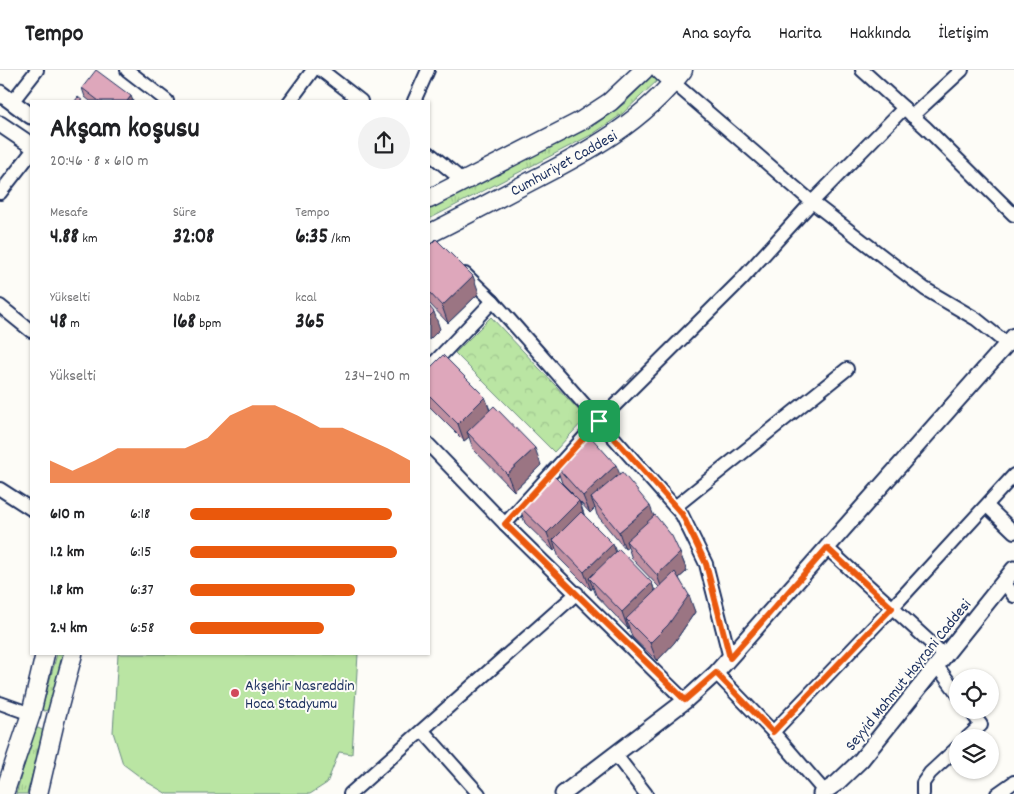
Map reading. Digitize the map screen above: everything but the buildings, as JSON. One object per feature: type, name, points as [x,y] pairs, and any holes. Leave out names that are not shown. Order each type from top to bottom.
[{"type":"main road","name":"Cumhuriyet Caddesi","points":[[430,198],[582,121],[610,102],[644,70]]},
{"type":"main road","points":[[660,70],[679,76]]},
{"type":"main road","name":"Cumhuriyet Caddesi","points":[[431,240],[602,143],[636,118],[679,76]]},
{"type":"main road","points":[[4,794],[31,714],[45,655]]},
{"type":"main road","points":[[38,794],[54,721],[73,655]]},
{"type":"main road","points":[[31,714],[54,721]]},
{"type":"street","points":[[12,102],[37,70]]},
{"type":"street","points":[[126,70],[166,100]]},
{"type":"street","points":[[291,100],[312,70]]},
{"type":"street","points":[[321,70],[360,100]]},
{"type":"street","points":[[414,100],[428,70]]},
{"type":"street","points":[[862,70],[1013,212]]},
{"type":"street","points":[[505,524],[599,421],[742,279],[812,202],[908,112],[962,70]]},
{"type":"street","points":[[563,794],[685,700],[716,673],[1010,340],[925,290],[812,202],[679,76]]},
{"type":"street","points":[[0,93],[30,115]]},
{"type":"street","points":[[0,124],[30,144]]},
{"type":"street","points":[[0,193],[30,154]]},
{"type":"street","points":[[430,154],[456,174],[463,182]]},
{"type":"street","points":[[457,267],[493,301],[682,514],[706,564],[730,658]]},
{"type":"street","points":[[430,367],[493,301]]},
{"type":"street","points":[[0,306],[30,330]]},
{"type":"street","points":[[675,507],[847,369]]},
{"type":"street","points":[[430,446],[505,524],[685,700]]},
{"type":"street","points":[[773,732],[892,608],[1014,475]]},
{"type":"street","points":[[0,489],[30,508]]},
{"type":"street","points":[[987,506],[1014,532]]},
{"type":"street","points":[[827,548],[892,608],[940,660],[949,677]]},
{"type":"street","name":"Seyyid Mahmut Hayrani Caddesi","points":[[822,793],[861,760],[1014,569]]},
{"type":"street","points":[[1004,582],[1014,596]]},
{"type":"street","points":[[350,794],[577,594]]},
{"type":"street","points":[[716,673],[773,732],[822,793]]},
{"type":"street","points":[[0,703],[31,714]]},
{"type":"street","points":[[976,719],[980,725],[976,729]]},
{"type":"street","points":[[423,731],[479,794]]},
{"type":"street","points":[[615,754],[646,794]]},
{"type":"street","points":[[923,794],[923,783],[930,773],[949,755]]},
{"type":"street","points":[[997,794],[1014,782]]},
{"type":"green space","points":[[654,73],[659,79],[622,114],[593,134],[430,218],[430,208],[593,126],[625,103]]},
{"type":"green space","points":[[491,317],[586,418],[554,452],[455,353]]},
{"type":"green space","points":[[57,655],[66,655],[51,709],[44,711],[42,708]]},
{"type":"green space","name":"Akşehir Nasreddin Hoca Stadyumu","points":[[118,655],[358,655],[352,754],[339,752],[327,783],[310,794],[167,794],[123,764],[113,732]]},
{"type":"green space","points":[[38,728],[44,731],[27,794],[16,794],[34,729]]},
{"type":"place","name":"Akşehir Nasreddin Hoca Stadyumu","points":[[235,693]]},
{"type":"route","points":[[599,421],[682,514],[706,564],[730,658],[827,548],[892,608],[773,732],[716,673],[685,700],[505,524],[599,421]]}]
